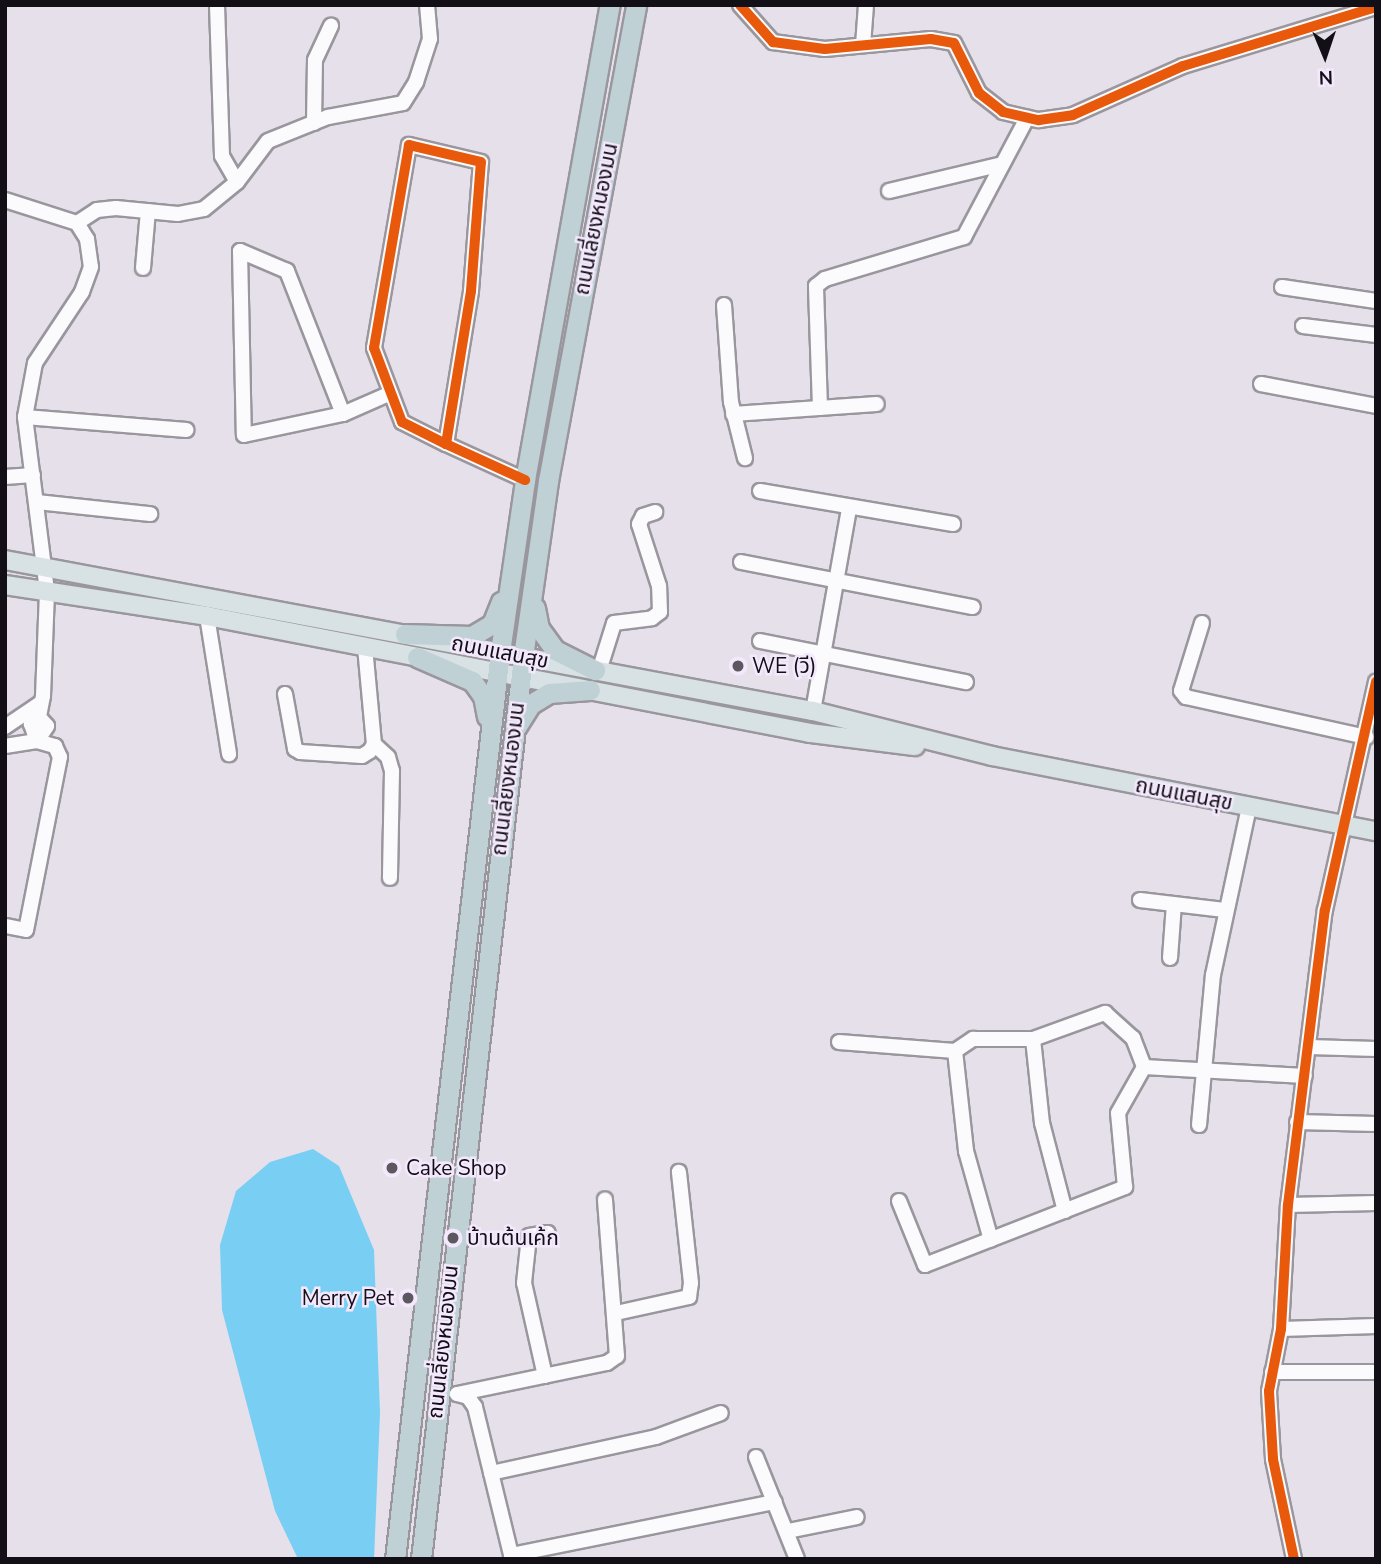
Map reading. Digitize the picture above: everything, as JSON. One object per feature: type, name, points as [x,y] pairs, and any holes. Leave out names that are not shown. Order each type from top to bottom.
[{"type":"highway","name":"ถนนเลี่ยงหนองมน","points":[[395,1559],[500,652],[525,480],[610,5]]},
{"type":"highway","name":"ถนนเลี่ยงหนองมน","points":[[421,1559],[447,1392],[520,677],[535,572],[636,5]]},
{"type":"highway","points":[[405,634],[457,638],[483,630],[498,613],[512,569]]},
{"type":"highway","points":[[535,572],[535,611],[544,639],[567,659],[597,671]]},
{"type":"highway","points":[[417,657],[463,675],[479,688],[486,706],[489,746]]},
{"type":"highway","points":[[513,734],[525,712],[538,698],[561,690],[590,690]]},
{"type":"main road","name":"ถนนแสนสุข","points":[[5,560],[813,711],[992,756],[1376,831]]},
{"type":"main road","name":"ถนนแสนสุข","points":[[5,585],[206,616],[810,733],[992,756]]},
{"type":"street","points":[[218,5],[222,156],[237,182]]},
{"type":"street","points":[[77,223],[97,210],[178,214],[204,209],[237,182],[268,142],[314,123],[403,103],[416,82],[430,39],[427,5]]},
{"type":"street","points":[[740,5],[773,42],[825,49],[931,39],[954,43],[979,93],[1003,112],[1027,118],[1073,115],[1183,66],[1376,7]]},
{"type":"street","points":[[863,45],[866,5]]},
{"type":"street","points":[[314,123],[315,60],[331,26]]},
{"type":"street","points":[[820,408],[816,286],[825,279],[960,240],[1027,118]]},
{"type":"street","points":[[446,443],[471,291],[481,162],[409,145],[374,348],[402,422],[446,443],[525,480]]},
{"type":"street","points":[[889,191],[1002,164]]},
{"type":"street","points":[[5,200],[77,223],[87,239],[91,267],[82,292],[35,363],[25,417],[47,592],[39,710],[47,726],[37,741]]},
{"type":"street","points":[[143,268],[148,211]]},
{"type":"street","points":[[343,414],[287,271],[240,251],[244,435],[343,414],[391,393]]},
{"type":"street","points":[[1282,288],[1376,301]]},
{"type":"street","points":[[724,305],[733,414],[745,458]]},
{"type":"street","points":[[1303,326],[1376,335]]},
{"type":"street","points":[[1261,384],[1376,406]]},
{"type":"street","points":[[733,414],[877,404]]},
{"type":"street","points":[[25,417],[186,430]]},
{"type":"street","points":[[5,477],[33,475]]},
{"type":"street","points":[[760,491],[953,524]]},
{"type":"street","points":[[37,502],[150,514]]},
{"type":"street","points":[[813,711],[849,508]]},
{"type":"street","points":[[597,671],[614,623],[652,618],[660,612],[659,586],[639,524],[643,516],[655,512]]},
{"type":"street","points":[[741,562],[973,607]]},
{"type":"street","points":[[206,616],[229,754]]},
{"type":"street","points":[[1202,623],[1181,691],[1186,697],[1367,737]]},
{"type":"street","points":[[760,642],[966,682]]},
{"type":"street","points":[[365,647],[374,744],[388,757],[392,771],[390,878]]},
{"type":"street","points":[[1294,1559],[1273,1459],[1268,1413],[1272,1372],[1281,1329],[1288,1205],[1297,1122],[1325,910],[1367,737],[1376,682]]},
{"type":"street","points":[[285,694],[295,749],[300,752],[362,756],[374,744]]},
{"type":"street","points":[[5,727],[39,710]]},
{"type":"street","points":[[5,746],[37,741],[55,746],[60,757],[26,930],[5,926]]},
{"type":"street","points":[[1199,1125],[1224,910],[1249,807]]},
{"type":"street","points":[[1140,900],[1224,910]]},
{"type":"street","points":[[1170,958],[1174,904]]},
{"type":"street","points":[[839,1042],[954,1051],[973,1039],[1033,1039],[1105,1013],[1133,1038],[1144,1067]]},
{"type":"street","points":[[1033,1039],[1042,1123],[1065,1210]]},
{"type":"street","points":[[1309,1047],[1376,1049]]},
{"type":"street","points":[[954,1051],[966,1151],[991,1240]]},
{"type":"street","points":[[1144,1067],[1205,1067],[1305,1076]]},
{"type":"street","points":[[899,1201],[925,1265],[1125,1187],[1118,1113],[1144,1067]]},
{"type":"street","points":[[1297,1122],[1376,1124]]},
{"type":"street","points":[[616,1312],[689,1297],[691,1283],[679,1172]]},
{"type":"street","points":[[447,1392],[545,1376],[614,1360],[619,1350],[604,1199]]},
{"type":"street","points":[[1288,1205],[1376,1203]]},
{"type":"street","points":[[545,1376],[524,1283],[530,1236],[548,1233]]},
{"type":"street","points":[[1281,1329],[1376,1326]]},
{"type":"street","points":[[1272,1372],[1376,1372]]},
{"type":"street","points":[[447,1392],[468,1397],[475,1407],[512,1557],[775,1502]]},
{"type":"street","points":[[491,1473],[656,1437],[721,1413]]},
{"type":"street","points":[[756,1457],[797,1559]]},
{"type":"street","points":[[788,1531],[857,1517]]},
{"type":"water","points":[[313,1149],[339,1166],[374,1250],[380,1413],[374,1559],[298,1559],[275,1511],[222,1310],[220,1245],[236,1191],[270,1162]]},
{"type":"cycle path","points":[[740,5],[773,42],[825,49],[931,39],[954,43],[979,93],[1003,112],[1039,120],[1073,115],[1183,66],[1376,7]]},
{"type":"cycle path","points":[[446,444],[471,291],[481,162],[409,145],[374,348],[402,422],[446,444],[525,480]]},
{"type":"cycle path","points":[[1294,1559],[1273,1459],[1269,1391],[1281,1329],[1288,1205],[1325,910],[1376,682]]},
{"type":"place","name":"WE (วี)","points":[[738,666]]},
{"type":"place","name":"Cake Shop","points":[[392,1168]]},
{"type":"place","name":"บ้านต้นเค้ก","points":[[453,1238]]},
{"type":"place","name":"Merry Pet","points":[[408,1298]]}]
